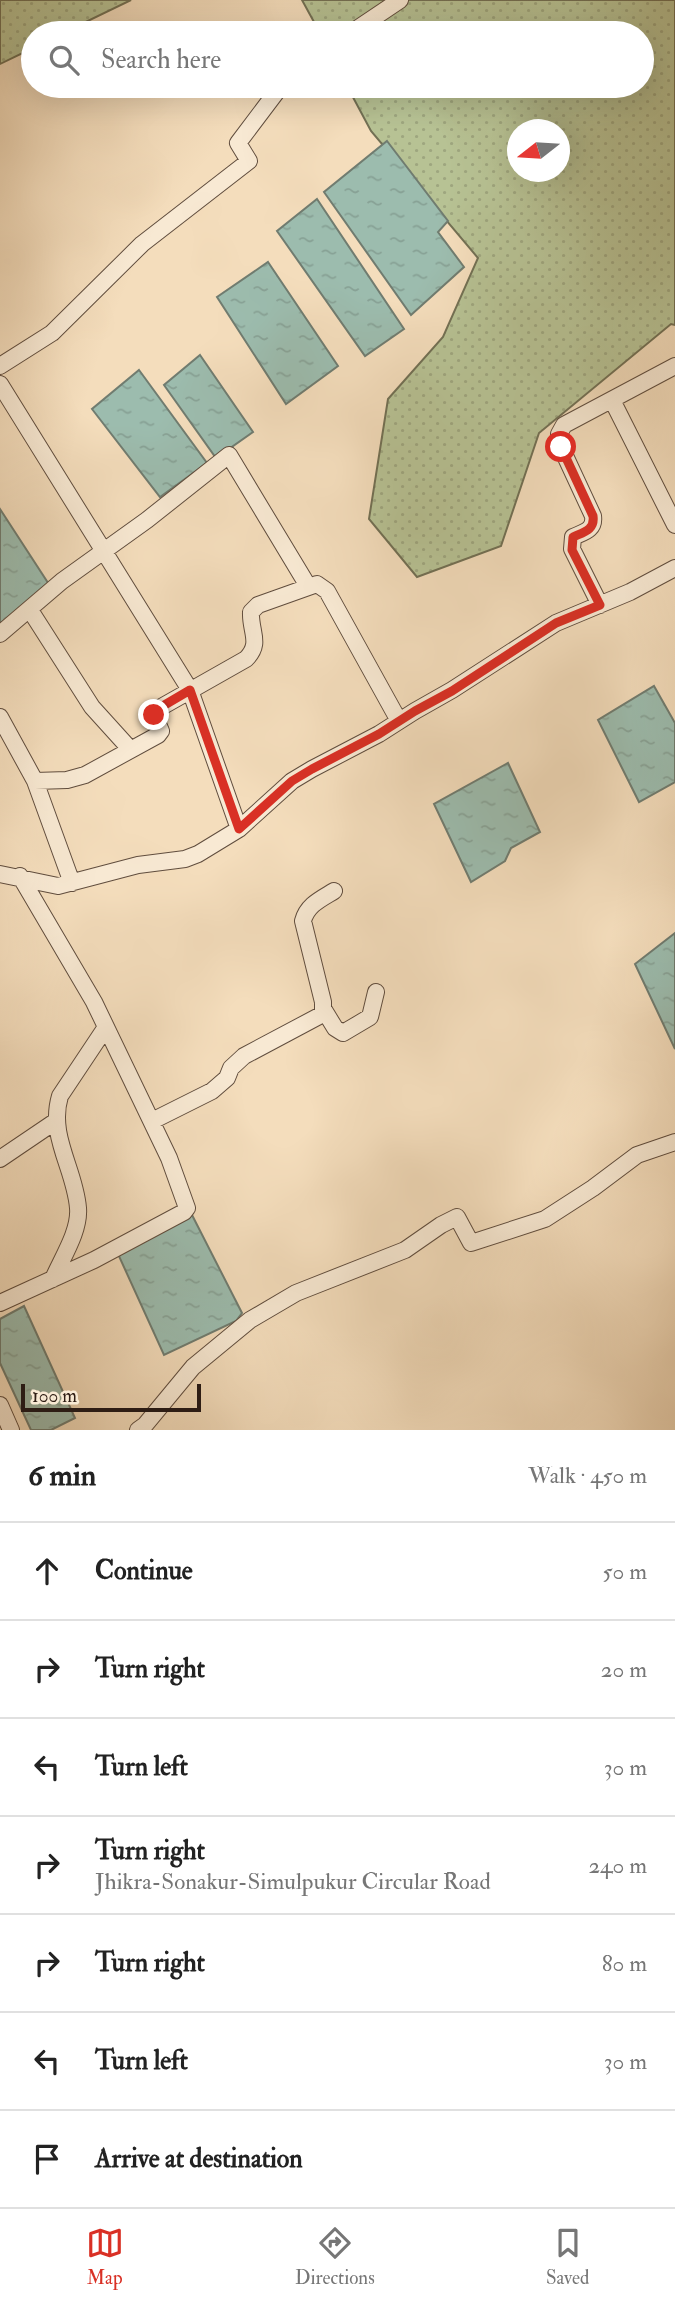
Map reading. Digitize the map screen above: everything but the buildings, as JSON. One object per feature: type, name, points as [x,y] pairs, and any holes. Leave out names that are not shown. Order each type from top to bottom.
[{"type":"street","points":[[369,21],[400,0]]},
{"type":"street","points":[[0,366],[52,333],[142,244],[248,160],[238,143],[272,98]]},
{"type":"street","points":[[600,605],[572,550],[573,537],[591,528],[594,523],[561,447],[559,434],[564,425],[675,366]]},
{"type":"street","points":[[0,384],[190,690],[239,829]]},
{"type":"street","points":[[612,400],[675,525]]},
{"type":"street","points":[[0,634],[62,581],[229,456],[309,586]]},
{"type":"street","points":[[0,874],[58,886],[138,866],[185,859],[214,846],[239,829],[292,781],[499,662],[556,623],[600,605],[675,568]]},
{"type":"street","points":[[36,781],[77,778],[158,735],[161,731],[154,715],[156,710],[254,652],[256,644],[250,623],[251,612],[258,606],[317,584],[327,592],[399,721]]},
{"type":"street","points":[[30,610],[92,707],[130,749]]},
{"type":"street","points":[[0,717],[36,781],[72,883]]},
{"type":"street","points":[[0,1303],[53,1279],[184,1212],[187,1208],[169,1158],[106,1027],[20,876]]},
{"type":"street","points":[[334,891],[312,905],[305,912],[303,921],[324,1010],[335,1028],[343,1033],[370,1017],[376,992]]},
{"type":"street","points":[[152,1121],[212,1091],[228,1078],[232,1068],[244,1056],[317,1018],[324,1010]]},
{"type":"street","points":[[53,1279],[73,1232],[78,1206],[56,1121],[60,1096],[106,1027]]},
{"type":"street","points":[[0,1159],[56,1121]]},
{"type":"street","points":[[138,1430],[193,1367],[250,1320],[296,1293],[405,1250],[457,1217],[471,1243],[545,1219],[637,1155],[675,1142]]},
{"type":"street","points":[[0,1405],[11,1430]]},
{"type":"green space","points":[[0,0],[131,0],[88,21],[21,21],[21,54],[0,64]]},
{"type":"green space","points":[[302,0],[675,0],[675,325],[671,324],[539,433],[501,546],[417,577],[369,519],[388,399],[443,337],[478,258],[371,131],[353,98],[654,98],[654,21],[313,21]]},
{"type":"water","points":[[387,141],[448,221],[438,232],[464,267],[411,315],[324,192]]},
{"type":"water","points":[[317,199],[404,329],[365,356],[277,231]]},
{"type":"water","points":[[268,262],[338,366],[286,404],[217,297]]},
{"type":"water","points":[[200,355],[253,432],[216,458],[164,385]]},
{"type":"water","points":[[139,370],[207,463],[160,497],[92,409]]},
{"type":"water","points":[[0,509],[52,589],[0,625]]},
{"type":"water","points":[[654,686],[675,723],[675,782],[639,802],[598,720]]},
{"type":"water","points":[[508,763],[540,832],[511,848],[505,861],[471,882],[434,804]]},
{"type":"water","points":[[675,933],[675,1049],[635,964]]},
{"type":"water","points":[[191,1213],[242,1313],[236,1321],[164,1355],[118,1254]]},
{"type":"water","points":[[24,1306],[75,1418],[51,1430],[31,1430],[0,1363],[0,1319]]},
{"type":"route","points":[[154,715],[156,710],[190,690],[200,711],[239,829],[292,781],[452,691],[556,623],[600,605],[571,543],[573,537],[591,528],[594,523],[593,516],[561,447]]}]
